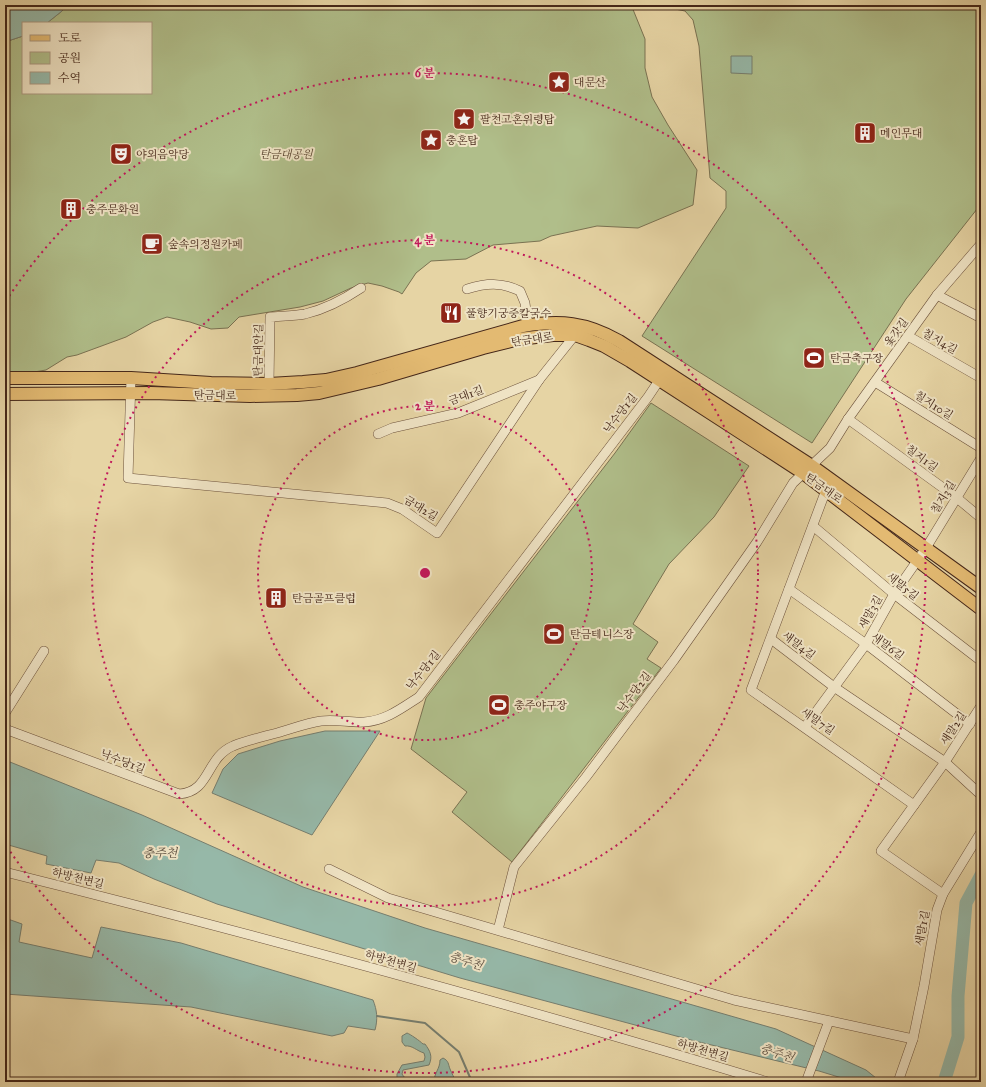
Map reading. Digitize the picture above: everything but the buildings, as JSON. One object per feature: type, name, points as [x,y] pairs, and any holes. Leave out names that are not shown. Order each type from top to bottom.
[{"type":"main road","name":"탄금대로","points":[[5,378],[131,378],[211,383],[269,384],[326,380],[357,373],[528,325],[561,323],[590,328],[612,337],[663,376],[808,469],[926,548],[981,588]]},
{"type":"main road","name":"탄금대로","points":[[5,394],[131,393],[250,396],[319,393],[383,377],[519,339],[553,335],[575,335],[604,346],[630,361],[663,376]]},
{"type":"main road","name":"탄금대로","points":[[808,469],[826,490],[981,609]]},
{"type":"street","name":"옻갓길","points":[[808,469],[830,448],[848,419],[937,295],[981,244]]},
{"type":"street","points":[[467,289],[480,285],[496,284],[508,286],[520,291],[525,303],[528,325]]},
{"type":"street","name":"탄금대안길","points":[[269,384],[270,317],[304,314],[323,308],[348,297],[360,288]]},
{"type":"street","points":[[937,295],[981,318]]},
{"type":"street","name":"금대2길","points":[[131,393],[128,478],[387,503],[402,509],[437,532],[539,380],[575,335]]},
{"type":"street","name":"칠지4길","points":[[908,336],[981,378]]},
{"type":"street","name":"낙수당1길","points":[[5,729],[179,794],[186,794],[196,790],[199,787],[218,756],[231,747],[250,740],[322,721],[365,722],[393,714],[419,697],[663,376]]},
{"type":"street","points":[[131,378],[131,393]]},
{"type":"street","name":"금대1길","points":[[378,434],[392,428],[458,413],[539,380]]},
{"type":"street","name":"칠지10길","points":[[875,382],[981,448]]},
{"type":"street","name":"칠지1길","points":[[848,419],[957,498],[981,518]]},
{"type":"street","name":"칠지3길","points":[[926,548],[981,458]]},
{"type":"street","name":"낙수당2길","points":[[498,930],[514,867],[586,777],[674,660],[757,542],[793,483],[808,469]]},
{"type":"street","name":"새말4길","points":[[826,490],[771,639],[834,686],[945,762],[981,795]]},
{"type":"street","name":"새말5길","points":[[813,526],[894,594],[981,661]]},
{"type":"street","name":"새말3길","points":[[805,727],[866,644],[894,594],[926,548]]},
{"type":"street","name":"새말6길","points":[[789,589],[866,644],[970,724]]},
{"type":"street","name":"새말7길","points":[[771,639],[752,690],[914,805]]},
{"type":"street","points":[[5,713],[44,651]]},
{"type":"street","name":"새말2길","points":[[943,894],[881,851],[945,762],[981,706]]},
{"type":"street","name":"새말1길","points":[[898,1082],[913,1039],[937,910],[943,894],[981,832]]},
{"type":"street","points":[[329,869],[388,898],[734,1000],[913,1039]]},
{"type":"street","name":"하방천변길","points":[[5,872],[353,962],[424,983],[501,1003],[768,1082]]},
{"type":"street","points":[[806,1082],[828,1021]]},
{"type":"green space","name":"탄금대공원","points":[[68,5],[629,5],[632,7],[645,39],[645,68],[652,97],[697,170],[693,205],[638,228],[597,226],[551,236],[540,241],[493,245],[466,259],[431,261],[416,273],[402,294],[382,286],[368,283],[351,288],[323,301],[300,307],[239,317],[228,328],[211,329],[190,322],[167,317],[153,322],[126,337],[77,355],[67,357],[46,370],[34,372],[5,372],[5,42],[22,36],[22,94],[152,94],[152,22],[48,22]]},
{"type":"green space","points":[[655,5],[981,5],[981,204],[906,299],[812,443],[642,336],[726,208],[726,191],[710,178],[699,46],[693,20],[685,11]]},
{"type":"green space","points":[[651,403],[749,466],[714,517],[669,564],[633,624],[658,642],[647,659],[661,668],[512,862],[452,812],[467,792],[411,749],[426,698],[615,453]]},
{"type":"water","points":[[5,5],[68,5],[48,22],[22,22],[22,36],[5,42]]},
{"type":"water","points":[[731,56],[752,56],[752,74],[731,73]]},
{"type":"water","points":[[325,731],[380,731],[312,835],[212,793],[223,769],[238,754],[280,741]]},
{"type":"water","name":"충주천","points":[[5,760],[142,815],[303,887],[425,928],[776,1029],[866,1070],[881,1082],[855,1082],[819,1071],[691,1040],[460,978],[217,904],[154,879],[119,863],[96,860],[91,873],[46,864],[47,856],[5,844]]},
{"type":"water","points":[[5,918],[22,924],[19,942],[92,958],[101,927],[181,943],[373,1000],[377,1015],[375,1030],[348,1026],[344,1033],[332,1036],[191,1007],[5,994]]},
{"type":"water","points":[[407,1033],[425,1044],[430,1051],[431,1056],[429,1065],[403,1070],[402,1074],[404,1077],[414,1082],[397,1081],[397,1074],[402,1065],[424,1061],[425,1057],[424,1053],[410,1046],[405,1046],[402,1042],[402,1036]]},
{"type":"water","points":[[443,1058],[447,1061],[456,1082],[434,1082],[440,1060]]},
{"type":"waterway","points":[[944,1082],[958,1037],[958,996],[966,903],[981,875]]},
{"type":"waterway","points":[[377,1016],[425,1023],[459,1052],[472,1082]]},
{"type":"place","name":"대문산","points":[[559,82]]},
{"type":"place","name":"팔천고혼위령탑","points":[[464,119]]},
{"type":"place","name":"메인무대","points":[[865,133]]},
{"type":"place","name":"충혼탑","points":[[431,140]]},
{"type":"place","name":"야외음악당","points":[[121,154]]},
{"type":"place","name":"충주문화원","points":[[71,209]]},
{"type":"place","name":"숲속의정원카페","points":[[152,244]]},
{"type":"place","name":"풀향기궁중칼국수","points":[[451,313]]},
{"type":"place","name":"탄금축구장","points":[[814,358]]},
{"type":"place","name":"탄금골프클럽","points":[[276,598]]},
{"type":"place","name":"탄금테니스장","points":[[554,634]]},
{"type":"place","name":"충주야구장","points":[[499,705]]}]
